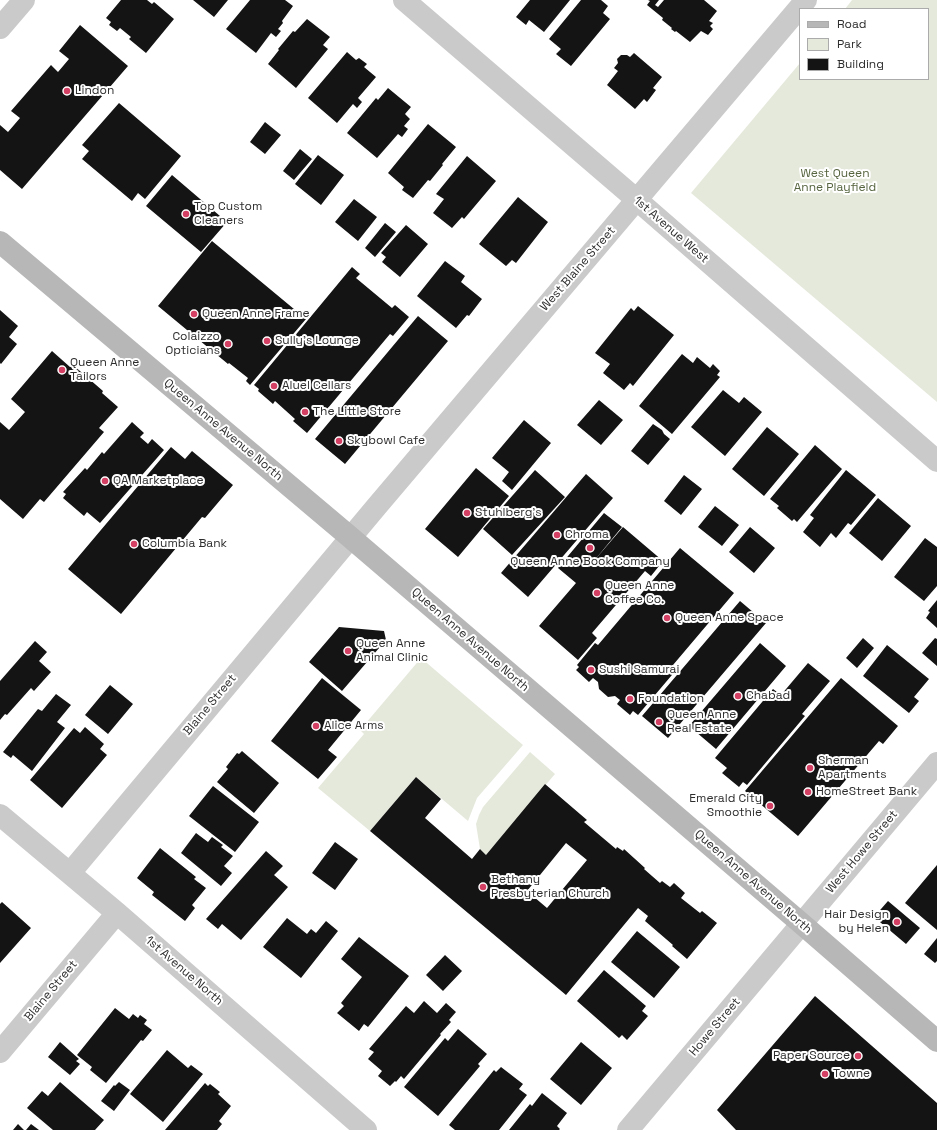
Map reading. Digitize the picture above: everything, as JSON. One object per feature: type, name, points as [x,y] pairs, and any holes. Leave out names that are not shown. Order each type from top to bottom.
[{"type":"main road","name":"Queen Anne Avenue North","points":[[0,242],[350,538],[937,1041]]},
{"type":"street","points":[[0,28],[24,0]]},
{"type":"street","name":"1st Avenue West","points":[[404,0],[937,461]]},
{"type":"street","name":"West Blaine Street","points":[[799,8],[806,0]]},
{"type":"street","name":"West Blaine Street","points":[[350,538],[799,8]]},
{"type":"street","name":"Blaine Street","points":[[70,873],[350,538]]},
{"type":"street","name":"West Howe Street","points":[[802,924],[937,763]]},
{"type":"street","name":"1st Avenue North","points":[[0,815],[117,913],[366,1130]]},
{"type":"street","name":"Blaine Street","points":[[0,1052],[117,913]]},
{"type":"street","name":"Howe Street","points":[[628,1130],[802,924]]},
{"type":"green space","name":"West Queen Anne Playfield","points":[[852,0],[937,0],[937,402],[691,193],[799,64],[799,80],[929,80],[929,8],[846,8]]},
{"type":"green space","points":[[421,658],[523,745],[477,798],[468,821],[416,777],[370,831],[318,788],[364,734],[360,730]]},
{"type":"green space","points":[[530,752],[555,774],[486,855],[480,849],[476,824],[479,815],[483,807]]},
{"type":"building","points":[[121,0],[147,0],[152,4],[154,2],[174,19],[146,53],[129,39],[131,37],[120,28],[117,31],[109,25],[111,22],[106,18]]},
{"type":"building","points":[[193,0],[228,0],[214,17]]},
{"type":"building","points":[[250,0],[285,0],[293,6],[278,29],[281,31],[276,37],[271,33],[256,53],[226,29]]},
{"type":"building","points":[[530,0],[570,0],[544,32],[529,20],[526,25],[516,17]]},
{"type":"building","points":[[581,0],[601,0],[608,6],[603,13],[610,19],[571,66],[556,54],[561,49],[549,39]]},
{"type":"building","points":[[648,0],[659,0],[655,5],[658,7],[664,0],[704,0],[717,11],[709,21],[713,23],[710,26],[713,29],[708,35],[701,31],[690,42],[671,29],[672,28],[662,20],[663,18],[647,5],[650,1]]},
{"type":"building","points":[[307,19],[330,37],[323,45],[328,49],[296,88],[268,64],[293,31],[295,32]]},
{"type":"building","name":"Lindon","points":[[80,25],[128,66],[22,189],[0,170],[0,125],[8,132],[20,118],[11,111],[51,65],[58,72],[69,59],[59,51]]},
{"type":"building","points":[[347,52],[356,60],[359,58],[367,64],[364,67],[376,77],[358,98],[362,102],[357,108],[353,104],[337,123],[308,98]]},
{"type":"building","points":[[634,53],[662,77],[653,88],[656,90],[647,102],[644,99],[635,109],[607,85],[618,71],[614,68],[618,63],[617,59],[621,55],[627,55],[630,57]]},
{"type":"building","points":[[388,88],[411,107],[405,114],[410,119],[404,126],[408,129],[402,137],[398,134],[377,158],[347,133],[376,98],[378,100]]},
{"type":"building","points":[[119,103],[181,156],[145,199],[138,193],[132,201],[82,159],[89,151],[82,145]]},
{"type":"building","points":[[265,122],[281,135],[265,154],[250,142]]},
{"type":"building","points":[[428,124],[456,147],[430,181],[428,180],[413,198],[402,190],[404,187],[388,173]]},
{"type":"building","points":[[300,149],[312,159],[294,180],[283,171]]},
{"type":"building","points":[[318,155],[344,175],[321,205],[295,184]]},
{"type":"building","points":[[467,156],[496,181],[464,219],[462,217],[452,228],[433,213],[444,199],[436,194]]},
{"type":"building","name":"Top Custom Cleaners","points":[[172,175],[227,222],[201,252],[146,206]]},
{"type":"building","points":[[518,197],[548,222],[516,263],[512,260],[506,266],[479,244]]},
{"type":"building","points":[[354,199],[377,217],[358,241],[335,222]]},
{"type":"building","points":[[385,223],[396,232],[375,257],[365,248]]},
{"type":"building","points":[[406,225],[428,244],[400,277],[382,262],[386,257],[381,253]]},
{"type":"building","points":[[212,241],[306,319],[250,385],[246,381],[248,378],[229,363],[228,364],[158,306]]},
{"type":"building","points":[[445,261],[465,276],[461,282],[482,299],[469,316],[467,315],[456,328],[417,296]]},
{"type":"building","points":[[352,267],[360,274],[356,278],[392,308],[395,305],[409,317],[393,336],[390,334],[307,433],[293,421],[295,419],[275,401],[273,404],[258,391],[259,389],[254,385]]},
{"type":"building","points":[[638,306],[674,335],[633,386],[630,383],[624,390],[603,373],[610,364],[595,353],[631,308],[634,311]]},
{"type":"building","points":[[0,310],[18,326],[9,337],[17,344],[1,364],[0,363]]},
{"type":"building","points":[[418,316],[448,341],[345,464],[315,439]]},
{"type":"building","points":[[52,351],[70,367],[73,365],[103,391],[102,393],[118,407],[99,428],[104,432],[44,502],[40,499],[23,519],[0,499],[0,422],[9,430],[25,412],[11,399]]},
{"type":"building","points":[[682,354],[693,363],[697,357],[710,368],[713,364],[720,371],[717,375],[720,377],[672,434],[639,406]]},
{"type":"building","points":[[723,390],[739,403],[744,397],[762,412],[725,456],[691,427]]},
{"type":"building","points":[[599,400],[623,420],[601,445],[577,425]]},
{"type":"building","points":[[524,420],[551,443],[512,490],[502,481],[509,472],[492,458]]},
{"type":"building","name":"QA Marketplace","points":[[132,422],[144,433],[140,437],[148,444],[152,439],[164,450],[100,523],[87,512],[84,516],[63,498],[66,494],[63,492],[85,468],[87,470],[102,452],[104,454]]},
{"type":"building","points":[[653,424],[662,430],[670,439],[648,465],[631,451]]},
{"type":"building","points":[[767,427],[799,454],[764,496],[732,469]]},
{"type":"building","points":[[815,445],[842,469],[797,522],[794,519],[792,521],[777,508],[779,506],[770,499]]},
{"type":"building","name":"Columbia Bank","points":[[171,447],[185,459],[192,451],[233,485],[205,518],[202,517],[121,614],[68,569]]},
{"type":"building","name":"Stuhlberg's","points":[[476,468],[509,496],[458,557],[425,529]]},
{"type":"building","points":[[535,470],[565,497],[512,555],[483,529]]},
{"type":"building","points":[[846,470],[876,495],[851,525],[848,523],[836,538],[831,533],[820,547],[803,532],[814,518],[810,515]]},
{"type":"building","name":"Chroma","points":[[586,474],[613,498],[528,597],[501,573]]},
{"type":"building","points":[[684,475],[702,489],[681,515],[664,501]]},
{"type":"building","points":[[878,498],[911,526],[882,561],[849,533]]},
{"type":"building","points":[[715,506],[739,525],[722,546],[698,527]]},
{"type":"building","name":"Queen Anne Coffee Co.","points":[[604,513],[622,527],[593,562],[623,527],[663,561],[651,576],[645,571],[592,633],[597,638],[578,660],[539,626],[576,583],[558,568]]},
{"type":"building","points":[[750,527],[775,548],[754,573],[729,552]]},
{"type":"building","points":[[925,538],[937,547],[937,586],[924,601],[894,577]]},
{"type":"building","name":"Queen Anne Space","points":[[680,548],[734,593],[673,665],[677,669],[638,715],[633,711],[630,715],[617,704],[620,700],[615,696],[608,697],[599,689],[598,682],[593,678],[589,682],[576,670],[579,667],[577,665],[595,643],[598,645]]},
{"type":"building","points":[[937,600],[937,628],[926,618],[930,612],[928,611]]},
{"type":"building","points":[[740,601],[766,623],[668,738],[642,716]]},
{"type":"building","name":"Queen Anne Animal Clinic","points":[[339,627],[384,631],[386,640],[342,691],[309,662]]},
{"type":"building","points":[[863,638],[874,648],[857,668],[846,658]]},
{"type":"building","points":[[935,638],[937,639],[937,666],[922,653]]},
{"type":"building","points":[[35,641],[47,652],[39,661],[51,672],[34,691],[31,688],[7,715],[5,714],[0,720],[0,681]]},
{"type":"building","name":"Chabad","points":[[760,643],[786,666],[716,749],[689,726]]},
{"type":"building","points":[[887,645],[929,679],[914,697],[919,701],[909,713],[863,676]]},
{"type":"building","points":[[808,663],[830,681],[802,714],[805,716],[747,785],[743,782],[739,787],[722,773],[727,768],[715,758],[773,689],[781,695]]},
{"type":"building","name":"Alice Arms","points":[[322,678],[361,710],[328,750],[337,757],[318,779],[271,741]]},
{"type":"building","name":"Sherman Apartments","points":[[841,678],[898,726],[883,744],[879,741],[798,836],[745,791]]},
{"type":"building","points":[[110,685],[133,704],[108,734],[85,715]]},
{"type":"building","points":[[56,694],[71,705],[57,722],[65,728],[32,771],[13,755],[11,758],[3,752],[38,709],[42,711]]},
{"type":"building","points":[[85,727],[104,744],[100,749],[107,755],[62,808],[30,780],[74,728],[80,733]]},
{"type":"building","points":[[242,751],[279,783],[254,813],[217,782],[228,769],[226,767],[237,753],[239,754]]},
{"type":"building","name":"Bethany Presbyterian Church","points":[[416,777],[441,799],[425,818],[472,859],[480,849],[486,855],[545,784],[587,820],[584,822],[616,849],[617,847],[623,851],[624,849],[660,883],[662,881],[670,887],[674,883],[685,893],[681,898],[700,913],[702,911],[717,923],[687,959],[645,921],[648,916],[638,908],[566,995],[370,831]],"holes":[[[566,843],[587,860],[547,908],[527,891]]]},
{"type":"building","points":[[213,786],[259,822],[235,852],[189,816]]},
{"type":"building","points":[[196,833],[208,842],[212,837],[223,845],[221,847],[233,856],[224,866],[232,873],[221,886],[181,853]]},
{"type":"building","points":[[335,842],[358,859],[335,890],[312,873]]},
{"type":"building","points":[[160,848],[196,877],[194,879],[206,888],[192,905],[195,908],[185,921],[152,895],[154,892],[137,878]]},
{"type":"building","points":[[266,851],[283,866],[274,875],[288,887],[241,940],[222,924],[218,929],[206,919]]},
{"type":"building","points":[[937,865],[937,930],[905,903]]},
{"type":"building","name":"Hair Design by Helen","points":[[888,901],[920,928],[906,944],[874,917]]},
{"type":"building","points":[[2,902],[31,928],[0,963],[0,904]]},
{"type":"building","points":[[287,918],[307,934],[311,929],[316,933],[326,921],[338,931],[301,978],[263,947]]},
{"type":"building","points":[[637,931],[680,967],[654,998],[611,962]]},
{"type":"building","points":[[359,937],[409,976],[368,1027],[364,1024],[359,1031],[337,1013],[344,1006],[341,1003],[362,977],[341,959]]},
{"type":"building","points":[[937,938],[937,961],[935,963],[924,954]]},
{"type":"building","points":[[445,955],[462,971],[443,991],[426,975]]},
{"type":"building","points":[[604,970],[646,1006],[642,1011],[648,1016],[627,1040],[622,1035],[619,1038],[577,1001]]},
{"type":"building","name":"Towne","points":[[815,996],[937,1103],[937,1130],[736,1130],[717,1110]]},
{"type":"building","points":[[424,1001],[437,1013],[446,1003],[456,1012],[449,1020],[451,1022],[440,1034],[441,1035],[404,1079],[401,1076],[390,1086],[378,1076],[382,1071],[368,1059],[374,1052],[369,1049],[406,1006],[414,1013]]},
{"type":"building","points":[[115,1008],[129,1019],[133,1014],[138,1018],[140,1015],[147,1020],[144,1024],[152,1030],[143,1041],[141,1040],[106,1083],[90,1070],[92,1067],[77,1055]]},
{"type":"building","points":[[458,1029],[487,1054],[478,1064],[480,1066],[438,1116],[404,1087],[445,1038],[448,1041]]},
{"type":"building","points":[[60,1042],[79,1059],[76,1061],[80,1064],[70,1075],[48,1057]]},
{"type":"building","points":[[581,1042],[612,1068],[581,1105],[550,1079]]},
{"type":"building","points":[[167,1050],[188,1068],[191,1065],[203,1074],[163,1122],[130,1094]]},
{"type":"building","points":[[501,1067],[523,1084],[519,1089],[527,1095],[499,1130],[455,1130],[449,1125],[494,1070],[496,1072]]},
{"type":"building","points":[[60,1082],[104,1120],[95,1130],[53,1130],[27,1108],[42,1091],[48,1096]]},
{"type":"building","points":[[119,1082],[130,1090],[114,1111],[101,1101],[114,1085],[115,1086]]},
{"type":"building","points":[[205,1083],[208,1086],[210,1084],[220,1092],[218,1094],[231,1106],[219,1121],[222,1124],[217,1130],[165,1130]]},
{"type":"building","points":[[542,1093],[567,1113],[557,1126],[560,1129],[509,1130],[530,1104],[532,1106]]},
{"type":"building","points":[[18,1124],[24,1130],[13,1130]]},
{"type":"building","points":[[31,1124],[39,1130],[26,1130]]},
{"type":"place","name":"Lindon","points":[[67,91]]},
{"type":"place","name":"Top Custom Cleaners","points":[[186,214]]},
{"type":"place","name":"Queen Anne Frame","points":[[194,314]]},
{"type":"place","name":"Sully's Lounge","points":[[267,341]]},
{"type":"place","name":"Colaizzo Opticians","points":[[228,344]]},
{"type":"place","name":"Queen Anne Tailors","points":[[62,370]]},
{"type":"place","name":"Aluel Cellars","points":[[274,386]]},
{"type":"place","name":"The Little Store","points":[[305,412]]},
{"type":"place","name":"Skybowl Cafe","points":[[339,441]]},
{"type":"place","name":"QA Marketplace","points":[[105,481]]},
{"type":"place","name":"Stuhlberg's","points":[[467,513]]},
{"type":"place","name":"Chroma","points":[[557,535]]},
{"type":"place","name":"Columbia Bank","points":[[134,544]]},
{"type":"place","name":"Queen Anne Book Company","points":[[590,548]]},
{"type":"place","name":"Queen Anne Coffee Co.","points":[[597,593]]},
{"type":"place","name":"Queen Anne Space","points":[[667,618]]},
{"type":"place","name":"Queen Anne Animal Clinic","points":[[348,651]]},
{"type":"place","name":"Sushi Samurai","points":[[591,670]]},
{"type":"place","name":"Chabad","points":[[738,696]]},
{"type":"place","name":"Foundation","points":[[630,699]]},
{"type":"place","name":"Queen Anne Real Estate","points":[[659,722]]},
{"type":"place","name":"Alice Arms","points":[[316,726]]},
{"type":"place","name":"Sherman Apartments","points":[[810,768]]},
{"type":"place","name":"HomeStreet Bank","points":[[808,792]]},
{"type":"place","name":"Emerald City Smoothie","points":[[770,806]]},
{"type":"place","name":"Bethany Presbyterian Church","points":[[483,887]]},
{"type":"place","name":"Hair Design by Helen","points":[[897,922]]},
{"type":"place","name":"Paper Source","points":[[858,1056]]},
{"type":"place","name":"Towne","points":[[825,1074]]}]
